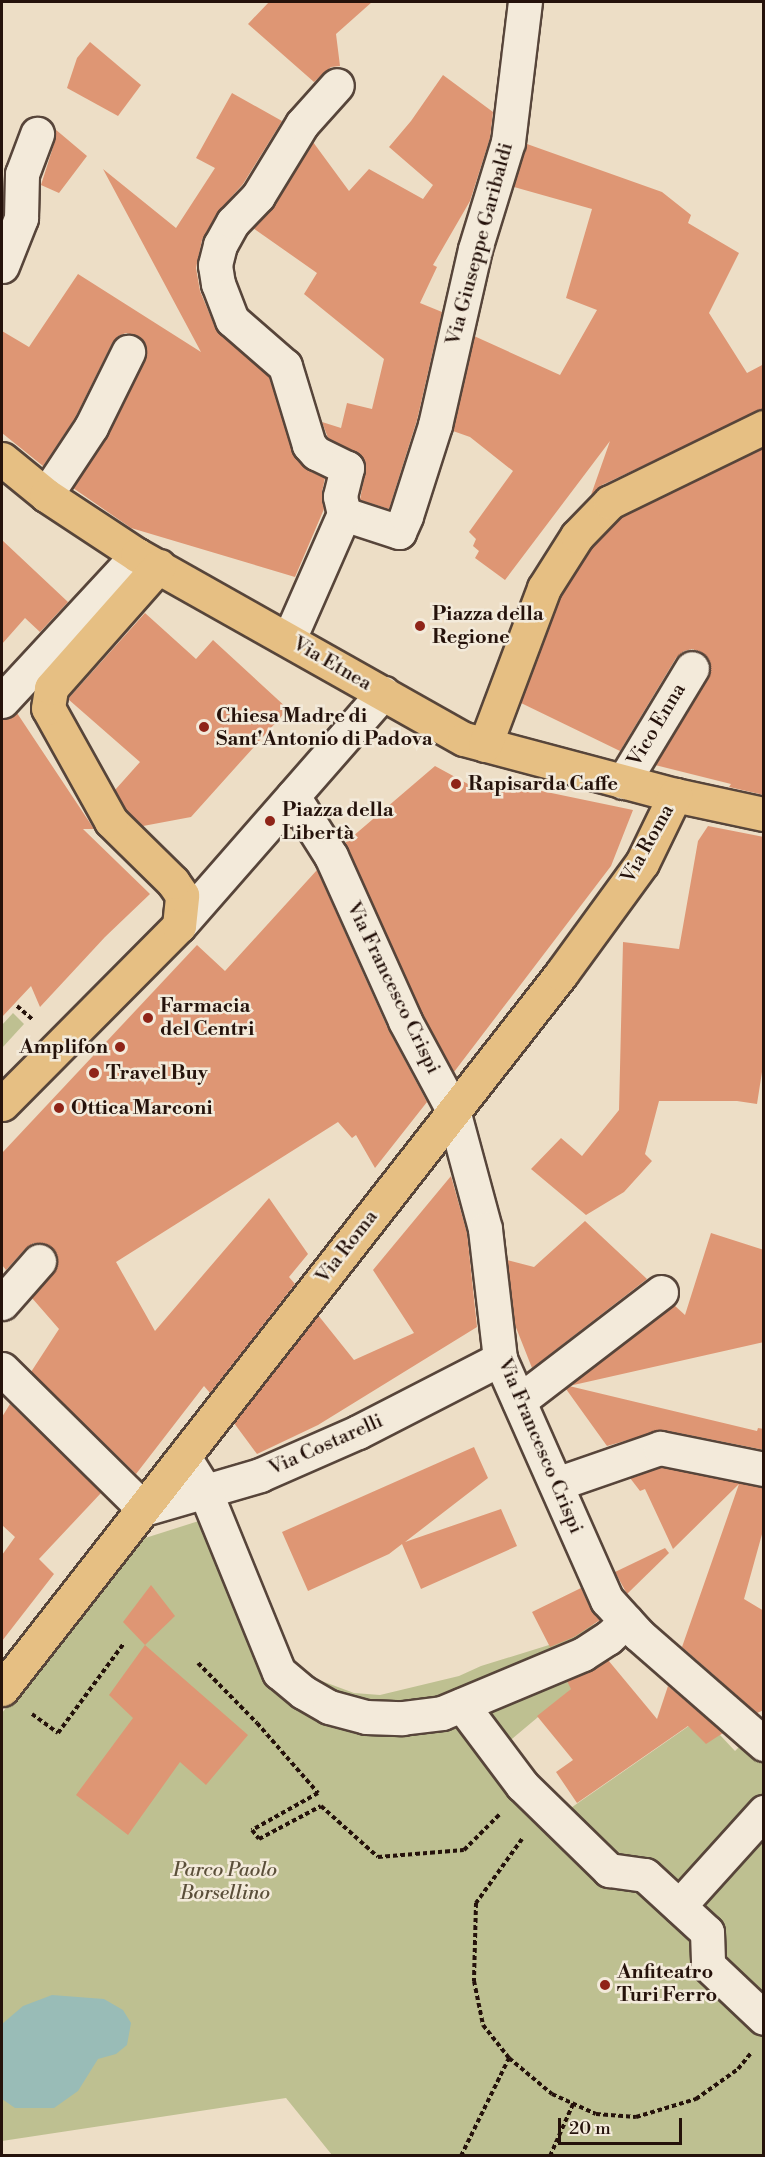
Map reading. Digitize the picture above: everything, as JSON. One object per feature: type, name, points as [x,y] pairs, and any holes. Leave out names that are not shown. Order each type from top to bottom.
[{"type":"main road","points":[[485,745],[544,588],[577,536],[610,502],[764,427]]},
{"type":"main road","name":"Via Etnea","points":[[2,459],[46,495],[148,561],[464,739],[622,782],[764,814]]},
{"type":"main road","points":[[2,1104],[179,926],[182,895],[173,882],[111,821],[48,708],[51,688],[148,561]]},
{"type":"main road","name":"Via Roma","points":[[2,1689],[561,974],[642,863],[675,795]]},
{"type":"street","name":"Via Giuseppe Garibaldi","points":[[344,514],[399,532],[406,516],[435,425],[475,249],[508,142],[525,2]]},
{"type":"street","points":[[289,639],[344,514],[339,496],[347,468],[316,453],[309,445],[285,366],[232,320],[218,284],[215,265],[220,245],[233,222],[258,196],[302,124],[337,85]]},
{"type":"street","points":[[2,266],[21,218],[22,174],[37,134]]},
{"type":"street","points":[[46,495],[91,427],[128,352]]},
{"type":"street","points":[[2,701],[148,561]]},
{"type":"street","name":"Vico Enna","points":[[622,782],[692,668]]},
{"type":"street","points":[[179,926],[382,693]]},
{"type":"street","name":"Via Francesco Crispi","points":[[293,796],[331,856],[405,1021],[453,1110],[485,1229],[500,1359],[607,1600],[626,1622],[764,1744]]},
{"type":"street","points":[[2,1303],[39,1261]]},
{"type":"street","points":[[519,1401],[661,1292]]},
{"type":"street","name":"Via Costarelli","points":[[144,1509],[260,1475],[358,1432],[500,1359]]},
{"type":"street","points":[[2,1369],[144,1509]]},
{"type":"street","points":[[556,1484],[660,1448],[764,1469]]},
{"type":"street","points":[[184,1457],[205,1491],[279,1672],[303,1692],[328,1707],[366,1717],[441,1713],[583,1654],[608,1638],[626,1622]]},
{"type":"street","points":[[462,1705],[525,1788],[609,1870],[645,1875],[707,1932],[708,1965],[760,2032]]},
{"type":"street","points":[[679,1906],[764,1812]]},
{"type":"path","points":[[17,1006],[38,1025]]},
{"type":"path","points":[[39,1720],[58,1733],[124,1642]]},
{"type":"path","points":[[198,1663],[257,1723],[318,1794],[252,1830],[259,1839],[321,1806],[378,1857],[464,1850],[525,1788]]},
{"type":"path","points":[[548,1810],[512,1850],[476,1903],[474,1981],[483,2025],[509,2058],[552,2094],[573,2104],[596,2114],[636,2117],[696,2099],[738,2069],[760,2032]]},
{"type":"path","points":[[461,2156],[509,2058]]},
{"type":"path","points":[[550,2156],[573,2104]]},
{"type":"green space","points":[[13,1013],[24,1024],[2,1048],[2,1025]]},
{"type":"green space","name":"Parco Paolo Borsellino","points":[[227,1512],[294,1661],[319,1680],[354,1693],[380,1695],[459,1676],[481,1666],[549,1645],[597,1623],[618,1650],[507,1743],[565,1812],[709,1712],[725,1728],[720,1735],[735,1751],[742,1744],[763,1763],[763,2155],[332,2155],[286,2098],[2,2141],[2,1713],[139,1540]]},
{"type":"water","points":[[52,1995],[104,1999],[123,2010],[131,2023],[127,2045],[116,2054],[98,2059],[78,2091],[54,2108],[15,2108],[2,2099],[2,2024],[23,2006]]},
{"type":"building","points":[[269,2],[372,2],[336,34],[340,66],[331,67],[314,82],[248,24]]},
{"type":"building","points":[[90,42],[141,85],[118,116],[67,88],[77,58]]},
{"type":"building","points":[[443,75],[493,112],[490,138],[470,201],[433,265],[437,267],[420,303],[442,312],[417,420],[389,509],[360,500],[365,472],[362,457],[328,438],[322,422],[341,428],[347,403],[372,409],[384,359],[304,294],[317,273],[253,228],[274,206],[313,142],[349,191],[369,169],[423,199],[433,185],[389,147],[411,121]]},
{"type":"building","points":[[232,93],[282,121],[243,184],[217,213],[202,240],[196,268],[200,291],[215,327],[269,377],[295,457],[307,470],[325,478],[322,492],[324,509],[295,577],[131,528],[73,488],[108,435],[145,360],[147,350],[144,342],[137,336],[126,333],[118,336],[112,343],[75,418],[43,466],[2,433],[2,331],[29,347],[78,274],[201,352],[103,169],[176,228],[215,168],[196,158]]},
{"type":"building","points":[[55,129],[87,156],[59,193],[41,185],[55,141]]},
{"type":"building","points":[[527,144],[662,192],[691,215],[688,223],[739,253],[709,313],[747,373],[764,364],[764,409],[602,485],[591,495],[610,441],[505,580],[475,558],[479,551],[473,546],[476,539],[469,532],[513,471],[470,437],[453,431],[474,336],[560,375],[597,310],[566,298],[592,209],[514,187]]},
{"type":"building","points":[[764,448],[764,795],[729,787],[731,784],[655,765],[708,677],[711,668],[709,660],[701,652],[692,649],[684,651],[676,658],[620,751],[521,703],[561,596],[592,548],[621,517]]},
{"type":"building","points":[[2,540],[68,602],[40,632],[25,618],[2,644]]},
{"type":"building","name":"Chiesa Madre di Sant'Antonio di Padova","points":[[145,613],[196,659],[213,640],[288,709],[191,817],[143,826],[126,810],[115,790],[140,762],[68,699]]},
{"type":"building","points":[[17,713],[94,829],[83,829],[150,894],[105,937],[40,1007],[31,986],[2,1017],[2,719]]},
{"type":"building","points":[[435,766],[479,790],[499,782],[633,810],[611,866],[454,1072],[422,1013],[345,843]]},
{"type":"building","points":[[708,826],[764,837],[764,1059],[757,1104],[737,1101],[659,1101],[645,1154],[652,1161],[624,1192],[586,1215],[531,1169],[561,1138],[582,1156],[619,1110],[623,942],[679,949],[698,841]]},
{"type":"building","points":[[317,870],[388,1029],[427,1102],[375,1168],[356,1135],[352,1138],[338,1122],[116,1262],[155,1331],[269,1198],[308,1254],[289,1277],[295,1284],[210,1393],[204,1386],[136,1474],[31,1372],[59,1329],[32,1298],[53,1273],[57,1265],[57,1256],[51,1247],[43,1243],[34,1243],[25,1249],[6,1270],[2,1265],[2,1153],[197,945],[225,971]]},
{"type":"building","points":[[451,1176],[467,1233],[477,1327],[318,1425],[257,1454],[234,1423],[318,1315],[354,1360],[414,1333],[373,1270]]},
{"type":"building","points":[[585,1221],[647,1279],[532,1368],[515,1325],[507,1260],[534,1267]]},
{"type":"building","points":[[711,1233],[764,1250],[764,1342],[569,1386],[674,1305],[685,1315]]},
{"type":"building","points":[[569,1386],[757,1431],[758,1428],[764,1429],[764,1450],[663,1430],[607,1446],[566,1389]]},
{"type":"building","points":[[10,1404],[101,1493],[39,1559],[54,1574],[2,1641],[2,1555],[15,1537],[2,1525],[2,1417]]},
{"type":"building","points":[[474,1447],[488,1478],[405,1542],[501,1509],[517,1546],[421,1589],[402,1544],[389,1554],[308,1591],[282,1532]]},
{"type":"building","points":[[661,1467],[764,1487],[764,1527],[744,1599],[764,1611],[764,1710],[757,1713],[682,1647],[739,1484],[673,1549],[645,1489],[640,1491],[630,1478]]},
{"type":"building","points":[[665,1548],[669,1553],[627,1594],[615,1572]]},
{"type":"building","points":[[151,1585],[175,1616],[145,1645],[123,1622]]},
{"type":"building","points":[[581,1588],[590,1608],[600,1620],[574,1637],[550,1647],[532,1612]]},
{"type":"building","points":[[145,1645],[248,1735],[206,1785],[180,1762],[128,1835],[76,1795],[133,1718],[109,1695]]},
{"type":"building","points":[[608,1660],[657,1719],[668,1686],[723,1733],[706,1744],[688,1726],[577,1803],[556,1772],[573,1760],[537,1716],[571,1689],[567,1681]]},
{"type":"place","name":"Piazza della Regione","points":[[420,626]]},
{"type":"place","name":"Chiesa Madre di Sant'Antonio di Padova","points":[[204,727]]},
{"type":"place","name":"Rapisarda Caffe","points":[[456,784]]},
{"type":"place","name":"Piazza della Libertà","points":[[270,821]]},
{"type":"place","name":"Farmacia del Centri","points":[[148,1018]]},
{"type":"place","name":"Amplifon","points":[[120,1047]]},
{"type":"place","name":"Travel Buy","points":[[94,1073]]},
{"type":"place","name":"Ottica Marconi","points":[[59,1108]]},
{"type":"place","name":"Anfiteatro Turi Ferro","points":[[605,1985]]}]
